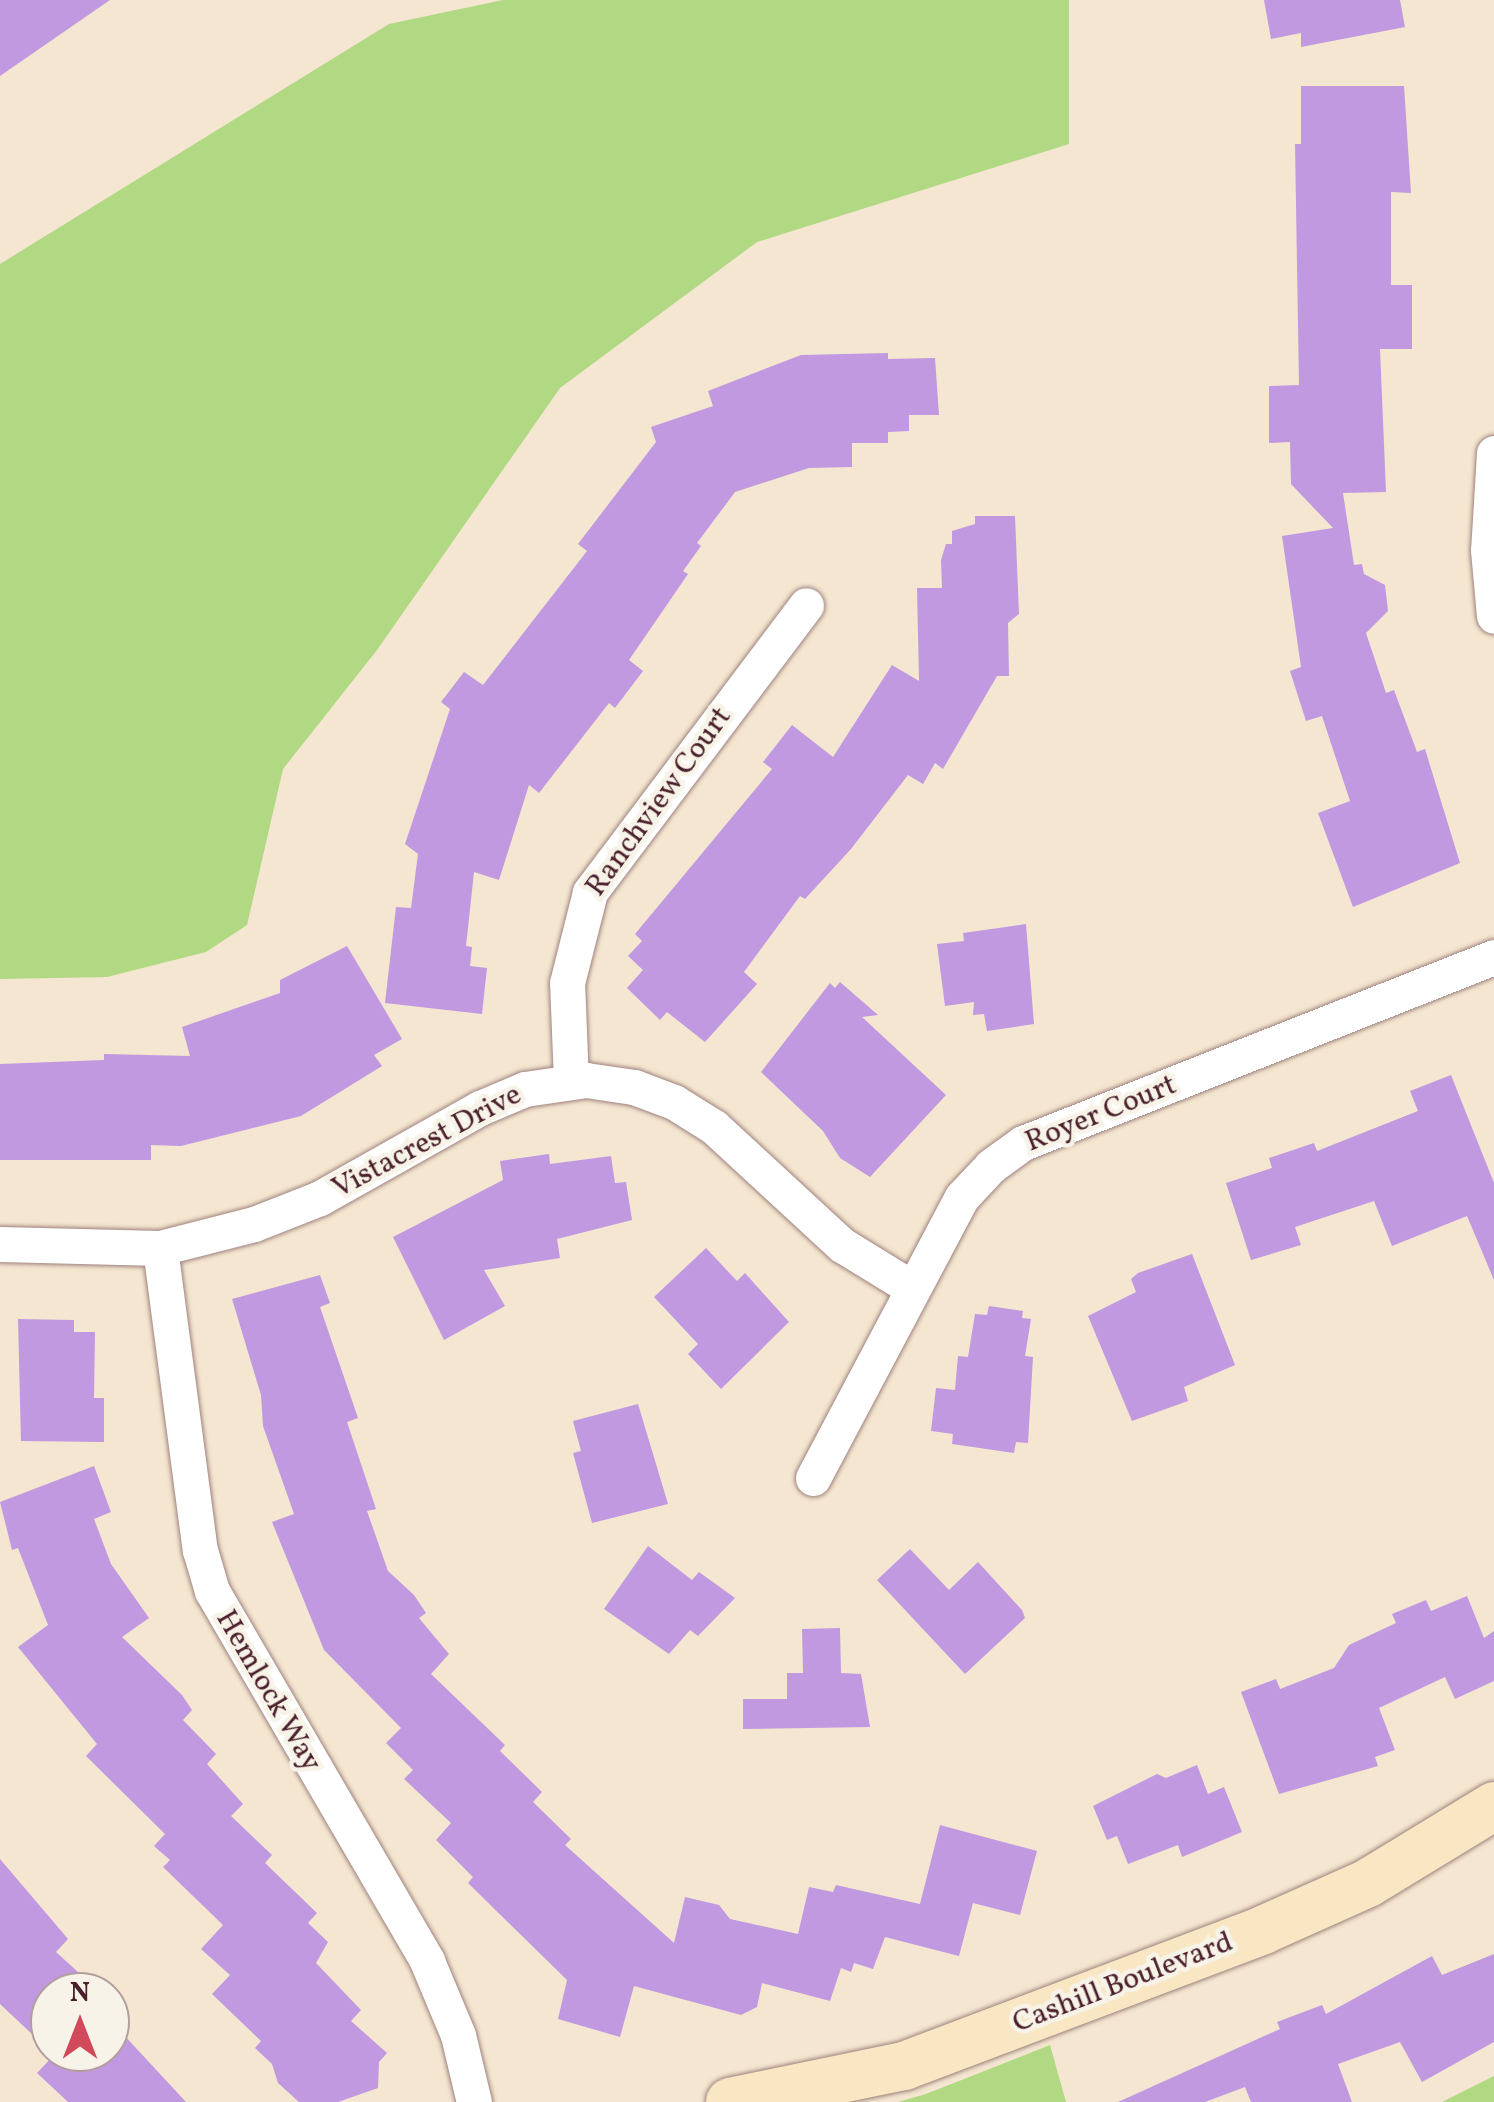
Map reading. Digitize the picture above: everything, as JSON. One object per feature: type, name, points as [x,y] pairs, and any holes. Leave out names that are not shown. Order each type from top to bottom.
[{"type":"street","points":[[1494,454],[1488,550],[1494,616]]},
{"type":"street","name":"Ranchview Court","points":[[571,1081],[567,983],[590,892],[806,605]]},
{"type":"street","name":"Royer Court","points":[[813,1478],[962,1197],[1023,1144],[1494,957]]},
{"type":"street","name":"Vistacrest Drive","points":[[0,1244],[160,1248],[320,1198],[480,1108],[525,1089],[571,1081],[634,1087],[674,1102],[714,1127],[842,1245],[912,1288]]},
{"type":"street","name":"Hemlock Way","points":[[160,1248],[200,1550],[212,1591],[426,1961],[458,2036],[474,2102]]},
{"type":"street","name":"Cashill Boulevard","points":[[730,2102],[904,2066],[1263,1930],[1368,1884],[1494,1806]]},
{"type":"green space","points":[[503,0],[1069,0],[1069,144],[757,242],[560,388],[377,650],[283,769],[247,925],[206,952],[107,977],[0,979],[0,264],[389,24]]},
{"type":"green space","points":[[1050,2045],[1066,2102],[898,2102],[926,2094]]},
{"type":"green space","points":[[1494,2076],[1494,2102],[1442,2102]]},
{"type":"building","points":[[0,0],[110,0],[0,76]]},
{"type":"building","points":[[1264,0],[1400,0],[1405,27],[1301,47],[1301,33],[1271,39]]},
{"type":"building","points":[[1301,86],[1404,86],[1411,193],[1391,192],[1391,285],[1412,285],[1412,349],[1380,349],[1386,492],[1343,493],[1354,565],[1362,564],[1364,574],[1385,585],[1388,611],[1366,633],[1386,693],[1394,690],[1417,752],[1425,749],[1460,863],[1353,907],[1318,813],[1350,801],[1322,716],[1306,721],[1290,671],[1301,667],[1282,536],[1333,528],[1291,484],[1290,442],[1269,443],[1269,386],[1299,385],[1295,144],[1301,144]]},
{"type":"building","points":[[888,353],[888,359],[935,358],[939,415],[909,415],[909,431],[888,432],[888,443],[852,443],[852,467],[809,468],[735,492],[697,543],[701,546],[683,571],[688,574],[629,660],[643,671],[615,708],[609,703],[539,793],[529,785],[499,880],[474,872],[466,946],[472,947],[470,966],[487,968],[482,1014],[385,1003],[396,907],[411,908],[418,854],[405,844],[450,709],[441,702],[464,672],[483,685],[587,551],[578,544],[656,442],[651,427],[713,406],[708,391],[801,355]]},
{"type":"building","points":[[975,516],[1015,516],[1019,614],[1008,623],[1009,676],[997,676],[943,769],[935,763],[923,784],[908,775],[851,849],[805,899],[800,896],[744,972],[757,984],[705,1042],[667,1012],[660,1020],[627,988],[643,970],[628,956],[642,941],[635,934],[772,769],[763,762],[792,725],[833,757],[892,665],[919,681],[917,588],[942,588],[941,560],[946,544],[952,544],[952,531],[975,524]]},
{"type":"building","points":[[1026,924],[1034,1024],[987,1031],[984,1014],[973,1015],[974,1002],[945,1006],[937,944],[964,941],[963,933]]},
{"type":"building","points":[[347,946],[402,1039],[374,1055],[382,1066],[301,1116],[181,1146],[151,1145],[151,1160],[0,1160],[0,1064],[104,1060],[104,1054],[190,1056],[182,1027],[280,993],[280,980]]},
{"type":"building","points":[[840,982],[878,1015],[862,1017],[946,1095],[870,1177],[840,1158],[823,1131],[761,1072],[830,983],[835,988]]},
{"type":"building","points":[[1451,1075],[1494,1183],[1494,1280],[1467,1216],[1392,1246],[1374,1201],[1295,1227],[1301,1245],[1251,1260],[1226,1183],[1272,1168],[1269,1158],[1314,1143],[1317,1151],[1418,1111],[1410,1091]]},
{"type":"building","points":[[549,1154],[550,1164],[611,1156],[615,1183],[626,1182],[632,1220],[557,1239],[560,1258],[484,1270],[505,1306],[444,1340],[393,1237],[503,1180],[500,1161]]},
{"type":"building","points":[[706,1248],[737,1281],[745,1273],[789,1322],[721,1389],[688,1354],[698,1344],[654,1297]]},
{"type":"building","points":[[1192,1254],[1235,1365],[1184,1387],[1188,1401],[1132,1421],[1088,1316],[1136,1292],[1131,1279],[1138,1273]]},
{"type":"building","points":[[320,1275],[330,1303],[320,1307],[358,1418],[347,1422],[376,1509],[367,1511],[388,1571],[414,1595],[426,1613],[419,1618],[449,1654],[431,1674],[505,1745],[500,1751],[542,1792],[533,1802],[571,1839],[565,1845],[674,1943],[685,1897],[719,1905],[730,1919],[798,1934],[809,1887],[833,1892],[836,1885],[920,1904],[940,1825],[1037,1851],[1020,1915],[973,1903],[959,1956],[885,1937],[873,1969],[854,1963],[851,1972],[841,1968],[830,2001],[762,1983],[757,2007],[741,2015],[634,1986],[620,2037],[558,2019],[567,1980],[468,1883],[473,1877],[436,1840],[451,1823],[404,1779],[413,1770],[386,1743],[401,1728],[324,1650],[272,1522],[294,1514],[263,1426],[261,1395],[232,1299]]},
{"type":"building","points":[[989,1306],[1023,1311],[1022,1318],[1031,1319],[1025,1356],[1033,1357],[1028,1443],[1016,1442],[1014,1453],[952,1444],[953,1434],[931,1431],[936,1388],[955,1390],[958,1356],[968,1357],[975,1314],[987,1315]]},
{"type":"building","points":[[18,1319],[74,1320],[74,1332],[95,1332],[94,1398],[104,1398],[104,1442],[21,1441]]},
{"type":"building","points":[[638,1404],[668,1504],[592,1523],[573,1453],[581,1451],[573,1421]]},
{"type":"building","points":[[94,1466],[111,1512],[94,1519],[111,1564],[149,1618],[122,1637],[182,1695],[192,1710],[183,1720],[216,1754],[207,1764],[243,1804],[231,1816],[272,1855],[265,1863],[317,1913],[308,1923],[328,1942],[316,1963],[361,2010],[351,2021],[387,2053],[379,2062],[378,2088],[338,2102],[299,2102],[278,2083],[272,2064],[255,2048],[261,2041],[212,1994],[230,1975],[201,1949],[223,1925],[163,1867],[170,1860],[154,1846],[165,1834],[86,1756],[97,1744],[18,1647],[48,1625],[18,1548],[12,1550],[0,1502]]},
{"type":"building","points":[[648,1546],[692,1580],[699,1572],[735,1598],[698,1636],[690,1630],[669,1654],[604,1609]]},
{"type":"building","points":[[910,1549],[949,1590],[978,1562],[1022,1610],[1025,1618],[965,1674],[877,1580]]},
{"type":"building","points":[[1467,1596],[1484,1638],[1494,1631],[1494,1681],[1455,1699],[1445,1677],[1379,1708],[1395,1750],[1375,1757],[1378,1766],[1279,1794],[1241,1692],[1276,1679],[1280,1689],[1334,1668],[1349,1645],[1396,1623],[1392,1614],[1426,1600],[1431,1611]]},
{"type":"building","points":[[840,1628],[841,1673],[861,1674],[870,1727],[743,1729],[743,1699],[787,1699],[787,1673],[803,1673],[802,1629]]},
{"type":"building","points":[[1197,1765],[1208,1794],[1224,1787],[1242,1832],[1182,1857],[1178,1845],[1128,1864],[1117,1836],[1107,1840],[1093,1806],[1157,1774],[1166,1778]]},
{"type":"building","points":[[0,1859],[68,1939],[56,1952],[78,1972],[30,1972],[30,2032],[0,2004]]},
{"type":"building","points":[[1494,1954],[1494,2042],[1422,2082],[1400,2042],[1338,2064],[1352,2102],[1251,2102],[1245,2087],[1205,2102],[1118,2102],[1280,2029],[1277,2022],[1322,2005],[1326,2014],[1432,1956],[1442,1975]]},
{"type":"building","points":[[130,2042],[186,2102],[68,2102],[37,2073],[130,2072]]}]
